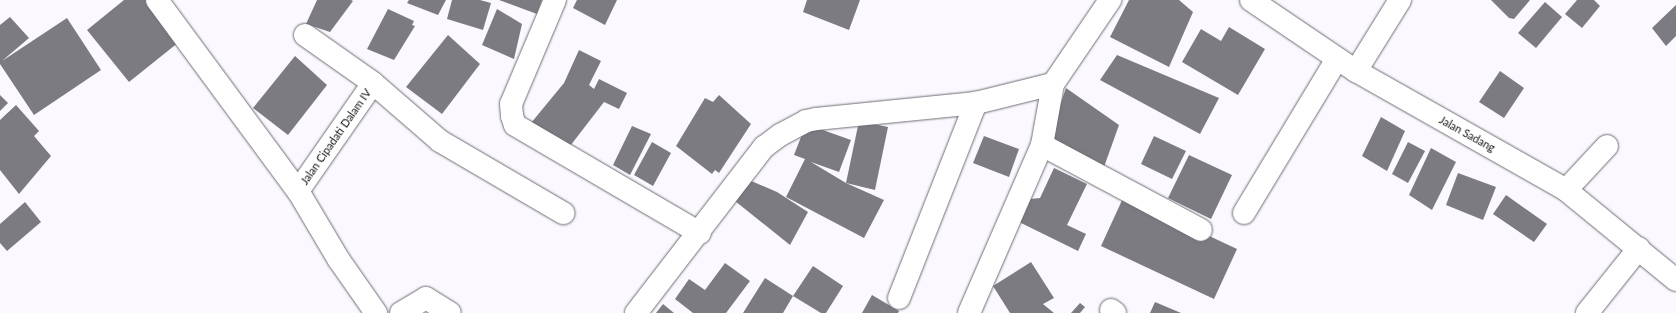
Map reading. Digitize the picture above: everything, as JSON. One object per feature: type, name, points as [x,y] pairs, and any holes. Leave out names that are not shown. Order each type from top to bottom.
[{"type":"street","points":[[556,0],[512,104],[512,116],[515,125],[700,233]]},
{"type":"street","points":[[969,313],[1042,145],[1052,84],[1110,0]]},
{"type":"street","name":"Jalan Sadang","points":[[1251,0],[1356,71],[1566,190],[1639,248],[1676,280]]},
{"type":"street","points":[[1356,71],[1400,0]]},
{"type":"street","points":[[164,3],[298,191],[340,260],[376,313]]},
{"type":"street","points":[[305,35],[373,83],[440,141],[563,213]]},
{"type":"street","points":[[1244,213],[1337,59]]},
{"type":"street","name":"Jalan Cipadati Dalam IV","points":[[298,191],[373,83]]},
{"type":"street","points":[[636,313],[700,233],[724,197],[764,147],[806,121],[841,115],[976,102],[1052,84]]},
{"type":"street","points":[[899,298],[976,102]]},
{"type":"street","points":[[1042,145],[1201,230]]},
{"type":"street","points":[[1566,190],[1607,146]]},
{"type":"street","points":[[1587,313],[1639,248]]},
{"type":"street","points":[[401,313],[426,298],[450,313]]},
{"type":"building","points":[[124,0],[147,0],[179,42],[129,82],[87,30]]},
{"type":"building","points":[[317,0],[353,1],[330,32],[306,24]]},
{"type":"building","points":[[409,0],[446,0],[438,15],[407,3]]},
{"type":"building","points":[[452,0],[480,0],[491,3],[483,30],[447,19]]},
{"type":"building","points":[[499,0],[542,0],[537,14]]},
{"type":"building","points":[[577,0],[617,0],[605,25],[573,8]]},
{"type":"building","points":[[807,0],[860,0],[849,30],[803,12]]},
{"type":"building","points":[[1129,0],[1179,0],[1193,12],[1169,67],[1110,37]]},
{"type":"building","points":[[1491,0],[1530,0],[1514,19],[1509,18]]},
{"type":"building","points":[[1577,0],[1594,0],[1600,6],[1582,28],[1565,14]]},
{"type":"building","points":[[1545,2],[1562,17],[1536,48],[1518,33]]},
{"type":"building","points":[[1676,5],[1676,36],[1666,46],[1652,28]]},
{"type":"building","points":[[388,9],[414,21],[412,25],[415,26],[394,60],[367,49]]},
{"type":"building","points":[[497,9],[522,24],[514,59],[482,45]]},
{"type":"building","points":[[10,17],[29,38],[2,61],[67,18],[101,70],[34,115],[0,64],[0,25]]},
{"type":"building","points":[[1229,27],[1265,49],[1238,95],[1182,62],[1201,29],[1221,41]]},
{"type":"building","points":[[448,35],[480,64],[442,114],[406,87]]},
{"type":"building","points":[[579,50],[601,61],[589,85],[594,89],[599,79],[627,93],[619,109],[604,102],[567,150],[531,123],[564,83]]},
{"type":"building","points":[[1117,55],[1219,98],[1200,134],[1100,80]]},
{"type":"building","points":[[295,56],[327,85],[288,135],[253,108]]},
{"type":"building","points":[[1500,71],[1524,88],[1504,118],[1479,102]]},
{"type":"building","points":[[1066,88],[1119,125],[1104,167],[1049,138]]},
{"type":"building","points":[[0,95],[8,103],[0,111]]},
{"type":"building","points":[[719,95],[751,124],[719,173],[715,170],[712,174],[676,146],[705,98],[713,102]]},
{"type":"building","points":[[16,105],[39,131],[34,136],[51,156],[19,194],[0,170],[0,120]]},
{"type":"building","points":[[1381,117],[1405,131],[1387,171],[1362,156]]},
{"type":"building","points":[[859,121],[888,127],[875,190],[846,183]]},
{"type":"building","points":[[806,124],[851,140],[839,172],[811,162],[846,183],[884,200],[864,238],[786,197],[805,159],[794,155]]},
{"type":"building","points":[[632,126],[651,134],[630,175],[613,165]]},
{"type":"building","points":[[984,136],[1019,149],[1009,177],[973,163]]},
{"type":"building","points":[[1154,136],[1186,151],[1172,179],[1141,164]]},
{"type":"building","points":[[652,142],[671,153],[653,186],[634,175]]},
{"type":"building","points":[[1408,142],[1425,151],[1408,183],[1392,174]]},
{"type":"building","points":[[1431,148],[1456,162],[1432,210],[1409,195]]},
{"type":"building","points":[[1189,155],[1232,175],[1211,219],[1168,198]]},
{"type":"building","points":[[1054,168],[1087,184],[1067,225],[1086,234],[1078,251],[1019,222],[1030,199],[1040,198]]},
{"type":"building","points":[[1458,173],[1496,187],[1483,220],[1446,205]]},
{"type":"building","points":[[749,180],[777,192],[808,212],[790,245],[735,201]]},
{"type":"building","points":[[1506,195],[1547,224],[1534,242],[1493,214]]},
{"type":"building","points":[[1124,196],[1237,249],[1214,299],[1101,246]]},
{"type":"building","points":[[25,202],[41,222],[7,251],[0,243],[0,224]]},
{"type":"building","points":[[1031,262],[1054,298],[1043,304],[1054,313],[1010,313],[993,286]]},
{"type":"building","points":[[725,263],[750,281],[726,313],[693,313],[675,299],[689,279],[705,290]]},
{"type":"building","points":[[813,266],[843,286],[826,313],[821,313],[793,296]]},
{"type":"building","points":[[765,278],[793,296],[783,313],[743,313]]},
{"type":"building","points":[[872,295],[899,311],[898,313],[862,313]]},
{"type":"building","points":[[1155,302],[1181,313],[1150,313]]},
{"type":"building","points":[[1080,303],[1085,307],[1080,313],[1071,313]]},
{"type":"building","points":[[663,304],[674,313],[656,313]]}]
